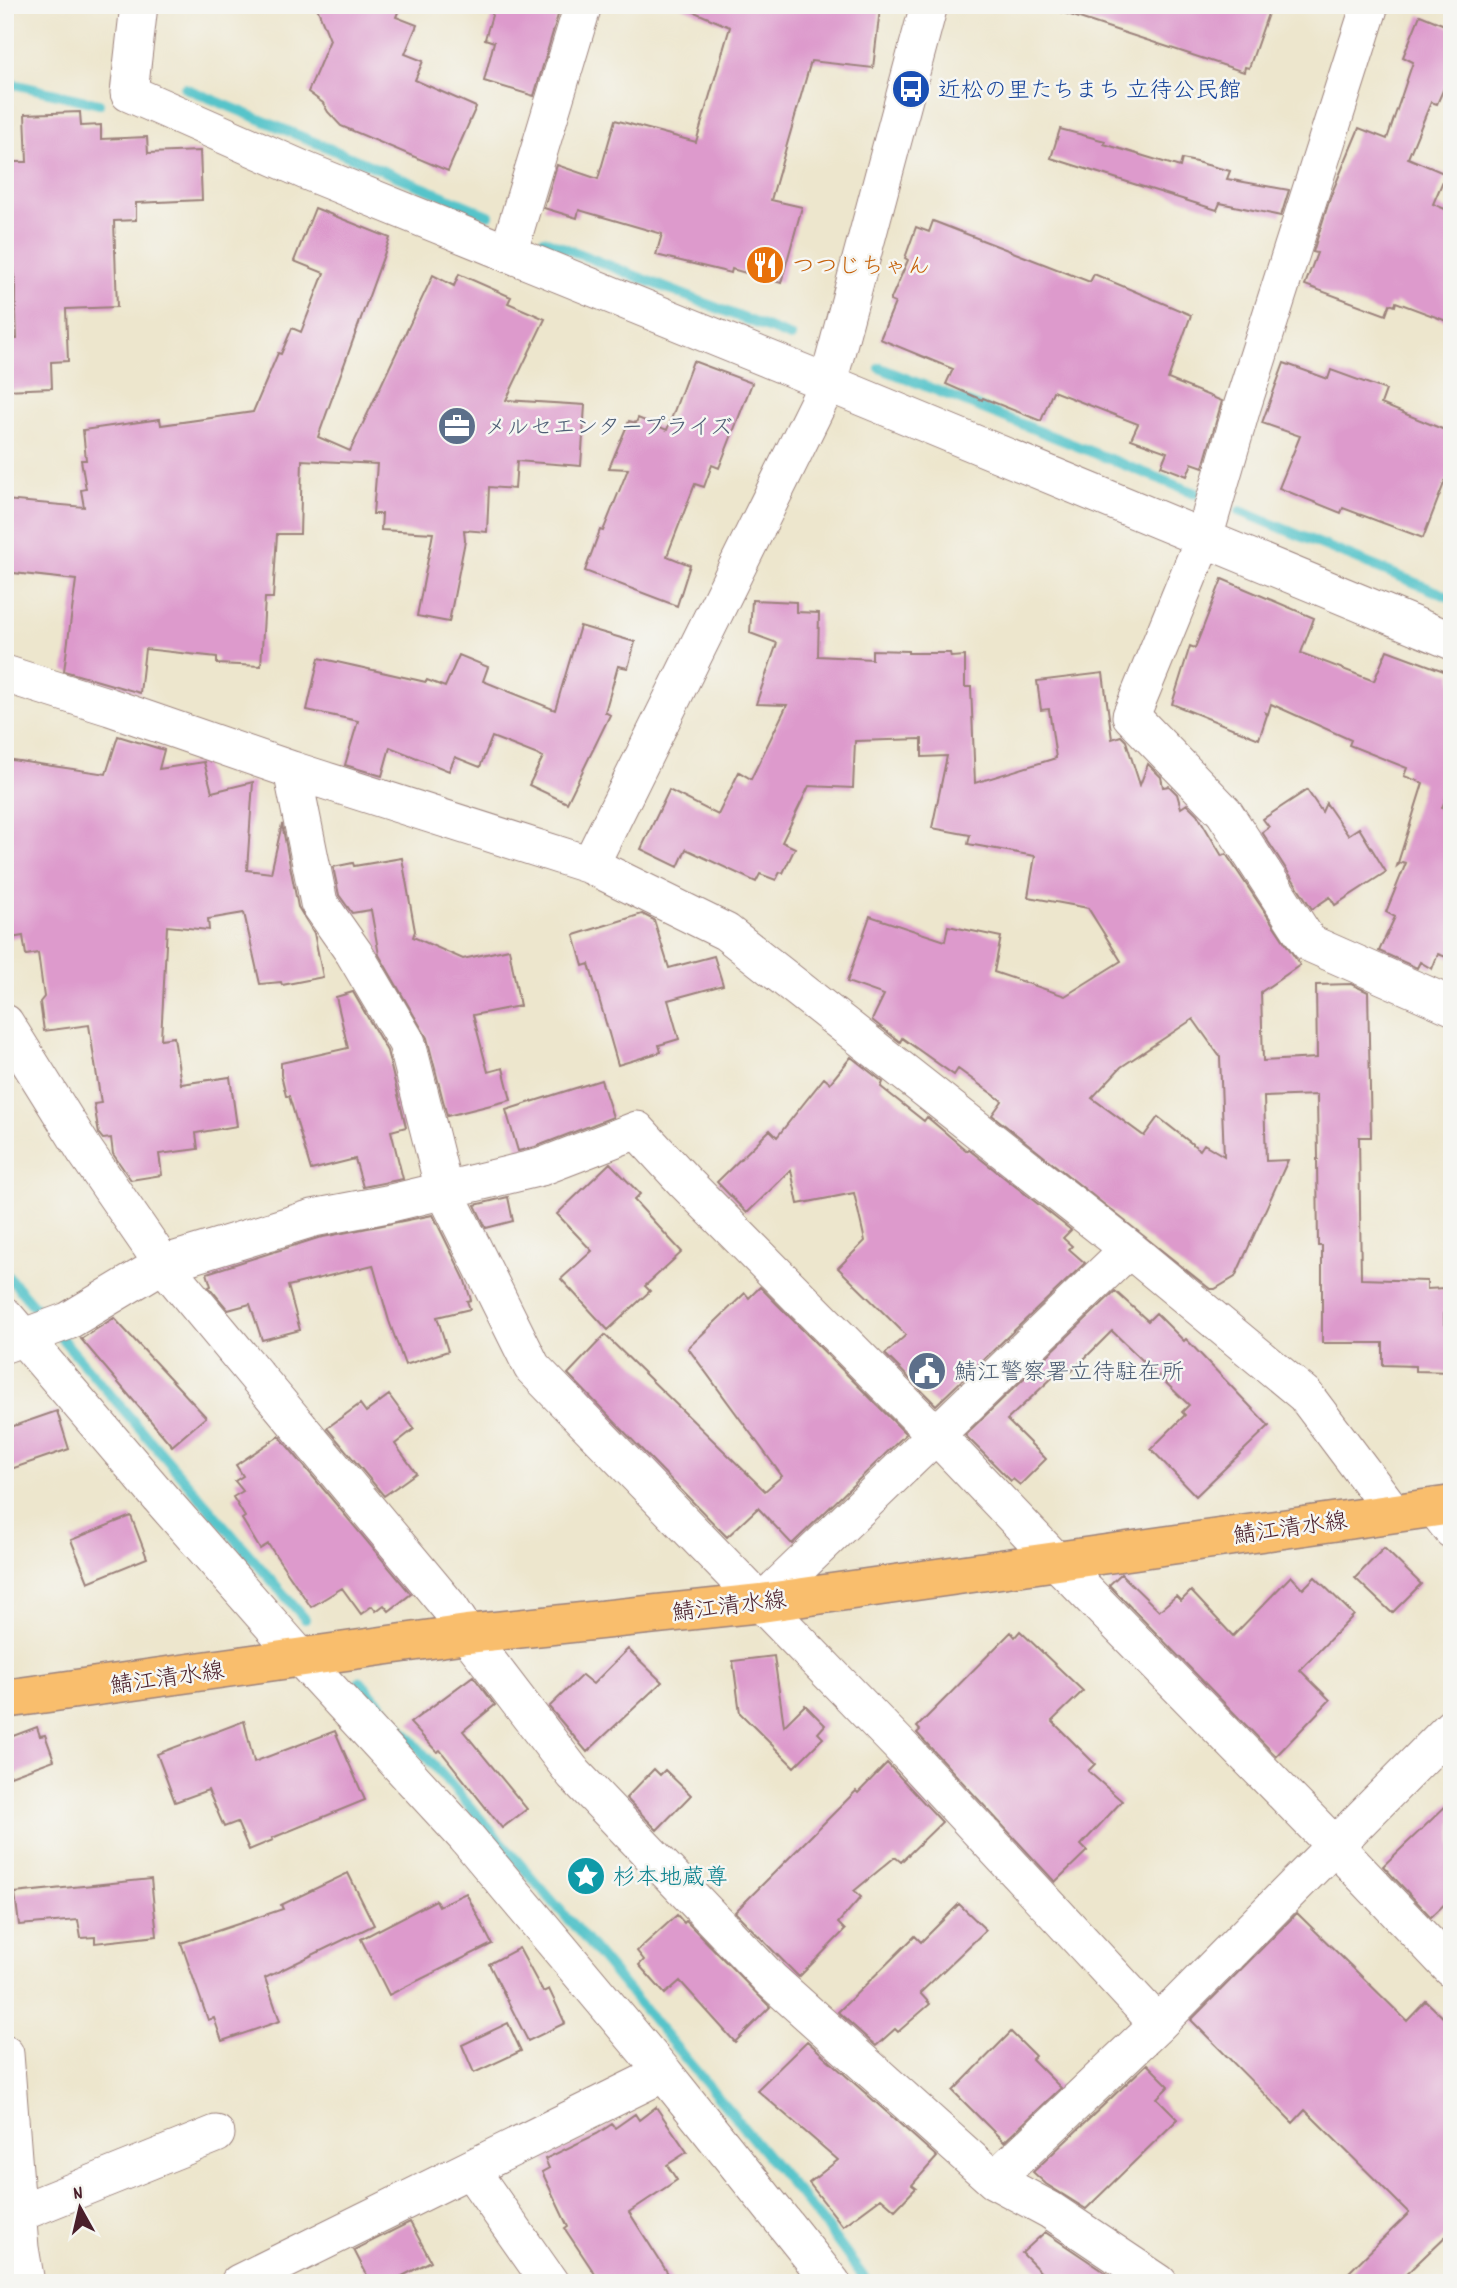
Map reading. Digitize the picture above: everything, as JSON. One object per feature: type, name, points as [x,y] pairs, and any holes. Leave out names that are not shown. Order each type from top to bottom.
[{"type":"main road","name":"鯖江清水線","points":[[5,1699],[467,1634],[761,1602],[1057,1562],[1393,1512],[1446,1514]]},
{"type":"street","points":[[139,5],[129,93],[306,171],[1452,641]]},
{"type":"street","points":[[508,254],[583,5]]},
{"type":"street","points":[[590,865],[828,383],[929,5]]},
{"type":"street","points":[[1370,5],[1242,407],[1204,538],[1131,716],[1224,812],[1309,943],[1452,1006]]},
{"type":"street","points":[[5,674],[292,770],[590,865],[726,932],[1129,1249],[1305,1395],[1393,1512]]},
{"type":"street","points":[[292,770],[319,903],[354,953],[407,1042],[444,1190],[532,1367],[910,1756],[1158,2024]]},
{"type":"street","points":[[5,1023],[85,1151],[163,1264],[450,1608],[574,1774],[771,1980],[994,2180],[1050,2210],[1159,2283]]},
{"type":"street","points":[[832,2283],[664,2073],[466,1837],[163,1501],[28,1330],[163,1264],[313,1218],[387,1204],[541,1167],[637,1129],[684,1181],[935,1434],[1452,1969]]},
{"type":"street","points":[[761,1602],[1129,1249]]},
{"type":"street","points":[[994,2180],[1158,2024],[1452,1727]]},
{"type":"street","points":[[5,2054],[26,2283]]},
{"type":"street","points":[[239,2283],[664,2073]]},
{"type":"street","points":[[18,2214],[216,2134]]},
{"type":"street","points":[[470,2169],[550,2283]]},
{"type":"building","points":[[316,5],[401,5],[396,17],[417,25],[405,54],[423,61],[415,80],[476,107],[448,171],[341,126],[323,103],[308,92],[330,40]]},
{"type":"building","points":[[495,5],[561,5],[534,96],[484,81],[494,42],[485,39]]},
{"type":"building","points":[[678,5],[848,5],[880,9],[873,68],[811,61],[771,200],[802,207],[781,283],[732,269],[731,273],[656,255],[662,234],[579,210],[577,218],[544,208],[557,165],[598,179],[615,120],[696,142],[730,27]]},
{"type":"building","points":[[1058,5],[1271,5],[1249,68],[1245,67],[1244,72],[1058,11]]},
{"type":"building","points":[[1420,15],[1452,28],[1452,70],[1437,104],[1431,102],[1408,158],[1446,174],[1433,204],[1452,212],[1452,323],[1396,302],[1395,306],[1390,304],[1386,315],[1305,285],[1317,253],[1313,252],[1331,195],[1359,128],[1387,139],[1413,62],[1403,57]]},
{"type":"building","points":[[80,112],[81,126],[101,125],[101,139],[147,137],[148,153],[200,151],[202,200],[136,203],[136,220],[114,221],[117,307],[66,309],[68,361],[51,362],[52,388],[5,390],[5,339],[17,339],[14,263],[5,263],[5,162],[27,162],[25,114]]},
{"type":"building","points":[[1060,129],[1105,141],[1104,144],[1180,167],[1182,159],[1230,171],[1227,179],[1289,190],[1281,216],[1220,203],[1217,210],[1051,158]]},
{"type":"building","points":[[315,208],[390,238],[318,437],[350,451],[433,275],[454,286],[459,274],[511,297],[508,303],[545,319],[506,400],[585,405],[581,466],[517,461],[515,489],[489,487],[487,532],[464,530],[465,541],[449,622],[417,616],[433,533],[381,530],[382,514],[373,514],[377,464],[302,460],[300,534],[277,534],[273,598],[265,598],[261,666],[217,664],[217,657],[145,649],[140,693],[64,671],[76,580],[5,572],[5,500],[84,507],[81,490],[86,489],[81,460],[86,460],[83,430],[160,419],[161,425],[253,412],[278,353],[281,354],[292,328],[301,332],[324,273],[294,261]]},
{"type":"building","points":[[933,221],[1090,282],[1094,274],[1191,315],[1168,379],[1222,401],[1203,467],[1192,463],[1187,476],[1161,466],[1167,452],[1131,439],[1138,424],[1053,391],[1041,421],[983,398],[982,400],[946,384],[953,369],[880,339],[895,303],[890,301],[908,260],[905,258],[916,227],[929,232]]},
{"type":"building","points":[[693,361],[752,383],[719,468],[712,465],[704,487],[695,484],[667,556],[690,565],[677,606],[585,571],[600,530],[603,531],[628,469],[609,468],[629,421],[636,423],[638,418],[667,430]]},
{"type":"building","points":[[1284,363],[1328,379],[1331,370],[1386,390],[1381,404],[1452,433],[1452,483],[1445,481],[1423,538],[1343,508],[1341,513],[1279,488],[1300,436],[1262,423]]},
{"type":"building","points":[[1222,579],[1314,618],[1301,653],[1374,681],[1387,650],[1452,674],[1452,782],[1442,808],[1452,812],[1452,959],[1438,954],[1432,969],[1420,962],[1417,968],[1379,951],[1395,917],[1386,912],[1406,863],[1402,862],[1397,866],[1423,783],[1404,776],[1407,768],[1349,745],[1351,740],[1271,704],[1259,739],[1172,704],[1190,646],[1195,648]]},
{"type":"building","points":[[752,600],[796,602],[796,612],[819,613],[818,656],[872,659],[872,650],[965,656],[965,687],[971,687],[975,783],[1056,758],[1049,709],[1041,710],[1037,681],[1103,673],[1112,739],[1121,736],[1126,741],[1140,785],[1148,764],[1161,777],[1163,787],[1169,786],[1177,794],[1181,808],[1187,804],[1197,814],[1222,856],[1226,854],[1300,965],[1261,992],[1263,1061],[1317,1058],[1316,985],[1351,984],[1368,992],[1371,1137],[1359,1137],[1361,1279],[1427,1281],[1427,1289],[1444,1288],[1444,1324],[1452,1324],[1452,1372],[1415,1371],[1415,1366],[1383,1365],[1383,1343],[1322,1343],[1317,1095],[1264,1097],[1266,1161],[1288,1160],[1235,1277],[1215,1289],[1210,1289],[992,1115],[1002,1101],[958,1069],[954,1075],[902,1038],[900,1042],[872,1020],[884,995],[847,982],[870,916],[945,941],[948,926],[1001,937],[994,972],[1065,996],[1121,961],[1088,908],[1028,897],[1035,856],[968,844],[970,835],[932,828],[947,756],[922,757],[922,739],[855,741],[853,788],[809,786],[782,842],[795,848],[783,873],[780,872],[776,880],[760,874],[756,882],[686,849],[678,867],[641,849],[669,790],[718,815],[739,772],[751,779],[787,705],[756,704],[777,643],[750,633]],"holes":[[[1193,1019],[1220,1057],[1224,1156],[1204,1144],[1200,1150],[1158,1117],[1144,1136],[1092,1098],[1121,1067]]]},
{"type":"building","points":[[580,626],[635,642],[628,668],[618,666],[605,712],[610,715],[567,803],[529,785],[543,757],[492,737],[480,767],[455,757],[449,771],[390,747],[382,776],[345,765],[358,721],[307,710],[319,658],[426,682],[427,680],[445,687],[459,655],[488,667],[483,681],[555,710]]},
{"type":"building","points":[[118,736],[164,750],[159,769],[204,762],[212,792],[253,782],[247,870],[271,873],[282,824],[298,907],[314,933],[323,977],[282,985],[281,982],[260,984],[244,913],[208,919],[209,930],[167,926],[161,1039],[174,1037],[181,1084],[230,1077],[237,1126],[196,1133],[198,1149],[159,1154],[162,1175],[131,1180],[113,1154],[111,1138],[103,1139],[99,1134],[94,1104],[101,1103],[89,1025],[44,1031],[40,1002],[44,997],[38,953],[26,955],[23,936],[5,939],[5,759],[106,774]]},
{"type":"building","points":[[1307,790],[1322,812],[1326,803],[1348,835],[1359,828],[1386,872],[1335,905],[1330,897],[1312,909],[1262,832],[1269,827],[1263,819]]},
{"type":"building","points":[[402,858],[415,931],[413,937],[463,959],[509,949],[520,1006],[473,1015],[488,1072],[503,1068],[511,1100],[447,1116],[427,1038],[379,955],[371,910],[352,913],[339,895],[333,867]]},
{"type":"building","points":[[642,914],[654,920],[669,968],[714,956],[723,985],[668,1000],[679,1039],[659,1045],[661,1052],[618,1065],[589,964],[583,966],[574,935]]},
{"type":"building","points":[[353,992],[387,1051],[406,1127],[391,1131],[403,1179],[363,1187],[355,1159],[311,1170],[281,1075],[281,1063],[348,1048],[336,997]]},
{"type":"building","points":[[851,1057],[883,1082],[881,1087],[924,1121],[927,1117],[1071,1230],[1063,1238],[1072,1246],[1069,1249],[1085,1263],[936,1405],[885,1354],[906,1335],[838,1268],[865,1241],[854,1193],[798,1204],[791,1170],[747,1213],[717,1182],[770,1130],[777,1137],[824,1078],[830,1083]]},
{"type":"building","points":[[601,1080],[613,1117],[518,1151],[506,1110]]},
{"type":"building","points":[[610,1163],[640,1194],[634,1200],[682,1252],[645,1286],[650,1291],[608,1330],[561,1279],[592,1251],[557,1214]]},
{"type":"building","points":[[508,1197],[513,1221],[486,1228],[475,1205]]},
{"type":"building","points":[[433,1215],[464,1278],[471,1300],[467,1301],[470,1309],[437,1317],[448,1351],[405,1365],[373,1265],[288,1286],[300,1330],[262,1340],[250,1304],[228,1310],[209,1287],[211,1286],[207,1273],[318,1238]]},
{"type":"building","points":[[760,1287],[906,1434],[792,1544],[758,1508],[727,1537],[568,1374],[605,1335],[765,1491],[782,1476],[688,1348],[745,1293],[749,1298]]},
{"type":"building","points":[[1115,1291],[1148,1321],[1156,1313],[1184,1341],[1186,1339],[1269,1426],[1196,1496],[1151,1449],[1185,1415],[1182,1412],[1189,1405],[1112,1331],[1072,1371],[1066,1365],[1007,1420],[1046,1459],[1020,1485],[1013,1479],[1011,1481],[965,1435]]},
{"type":"building","points":[[114,1318],[206,1417],[172,1446],[81,1339]]},
{"type":"building","points":[[389,1395],[414,1429],[395,1444],[416,1473],[384,1496],[327,1428],[360,1404],[366,1412]]},
{"type":"building","points":[[57,1411],[69,1449],[11,1469],[5,1452],[5,1429]]},
{"type":"building","points":[[279,1436],[411,1594],[389,1611],[384,1605],[376,1611],[372,1606],[361,1614],[342,1588],[311,1607],[268,1544],[260,1549],[242,1519],[245,1517],[233,1497],[243,1491],[235,1481],[243,1476],[236,1465]]},
{"type":"building","points":[[131,1516],[147,1558],[88,1582],[71,1540]]},
{"type":"building","points":[[1384,1548],[1421,1584],[1392,1613],[1355,1578]]},
{"type":"building","points":[[1121,1574],[1159,1611],[1176,1596],[1181,1601],[1191,1591],[1233,1636],[1291,1576],[1303,1589],[1315,1577],[1354,1615],[1300,1670],[1330,1700],[1276,1756],[1109,1585]]},
{"type":"building","points":[[1020,1631],[1083,1691],[1052,1721],[1095,1764],[1088,1771],[1122,1801],[1081,1845],[1087,1851],[1055,1882],[917,1733],[920,1730],[917,1727],[1011,1632],[1015,1637]]},
{"type":"building","points":[[628,1649],[662,1682],[587,1752],[549,1707],[582,1675],[593,1684]]},
{"type":"building","points":[[774,1656],[784,1726],[805,1705],[825,1725],[818,1733],[823,1738],[794,1767],[740,1713],[733,1661]]},
{"type":"building","points":[[473,1676],[495,1705],[463,1731],[527,1809],[502,1828],[440,1750],[437,1752],[410,1723]]},
{"type":"building","points":[[244,1721],[254,1762],[335,1731],[365,1800],[249,1850],[237,1822],[224,1827],[208,1790],[175,1802],[157,1754]]},
{"type":"building","points":[[37,1727],[40,1736],[45,1735],[54,1760],[5,1778],[5,1739]]},
{"type":"building","points":[[887,1763],[942,1822],[901,1862],[895,1857],[854,1891],[861,1897],[838,1923],[845,1930],[799,1977],[735,1912]]},
{"type":"building","points":[[654,1769],[660,1775],[665,1770],[691,1795],[657,1830],[626,1798]]},
{"type":"building","points":[[1452,1800],[1452,1897],[1431,1917],[1383,1866]]},
{"type":"building","points":[[348,1873],[374,1925],[265,1978],[280,2021],[222,2041],[214,2018],[208,2020],[181,1943],[283,1909],[281,1905]]},
{"type":"building","points":[[151,1879],[157,1936],[95,1943],[95,1937],[81,1938],[78,1920],[19,1925],[15,1893]]},
{"type":"building","points":[[466,1893],[492,1944],[389,1995],[361,1939],[436,1900],[439,1906]]},
{"type":"building","points":[[959,1904],[986,1930],[920,1993],[930,2004],[898,2032],[895,2029],[876,2046],[838,2012],[915,1936],[921,1942]]},
{"type":"building","points":[[1297,1913],[1407,2021],[1426,2001],[1452,2026],[1452,2230],[1397,2283],[1338,2283],[1409,2213],[1305,2110],[1293,2123],[1191,2020]]},
{"type":"building","points":[[677,1915],[770,2007],[735,2042],[680,1981],[665,1994],[639,1965],[644,1960],[637,1951]]},
{"type":"building","points":[[519,1948],[543,1992],[549,1989],[565,2023],[528,2041],[489,1964]]},
{"type":"building","points":[[508,2023],[521,2051],[474,2073],[462,2045]]},
{"type":"building","points":[[1011,2032],[1035,2056],[1032,2059],[1061,2088],[1004,2142],[953,2091]]},
{"type":"building","points":[[807,2041],[937,2157],[912,2185],[916,2188],[895,2210],[881,2198],[843,2226],[809,2183],[838,2160],[757,2090]]},
{"type":"building","points":[[1147,2064],[1169,2086],[1157,2098],[1178,2119],[1086,2209],[1046,2184],[1033,2172]]},
{"type":"building","points":[[656,2107],[687,2152],[667,2165],[677,2180],[629,2212],[674,2283],[601,2283],[565,2229],[568,2227],[542,2172],[549,2168],[545,2159],[612,2124],[615,2128],[635,2114],[639,2120]]},
{"type":"building","points":[[410,2222],[431,2261],[389,2283],[371,2283],[354,2250]]},
{"type":"building","points":[[1045,2232],[1117,2283],[1051,2283],[1022,2253]]},
{"type":"waterway","points":[[5,82],[99,104]]},
{"type":"waterway","points":[[185,88],[489,215]]},
{"type":"waterway","points":[[544,240],[791,337]]},
{"type":"waterway","points":[[880,368],[1195,493]]},
{"type":"waterway","points":[[1240,511],[1452,598]]},
{"type":"waterway","points":[[5,1273],[47,1321]]},
{"type":"waterway","points":[[57,1333],[305,1619]]},
{"type":"waterway","points":[[360,1681],[582,1935],[821,2220],[868,2283]]},
{"type":"place","name":"近松の里たちまち 立待公民館","points":[[911,89]]},
{"type":"place","name":"つつじちゃん","points":[[765,265]]},
{"type":"place","name":"メルセエンタープライズ","points":[[457,426]]},
{"type":"place","name":"鯖江警察署立待駐在所","points":[[927,1371]]},
{"type":"place","name":"杉本地蔵尊","points":[[586,1876]]}]
